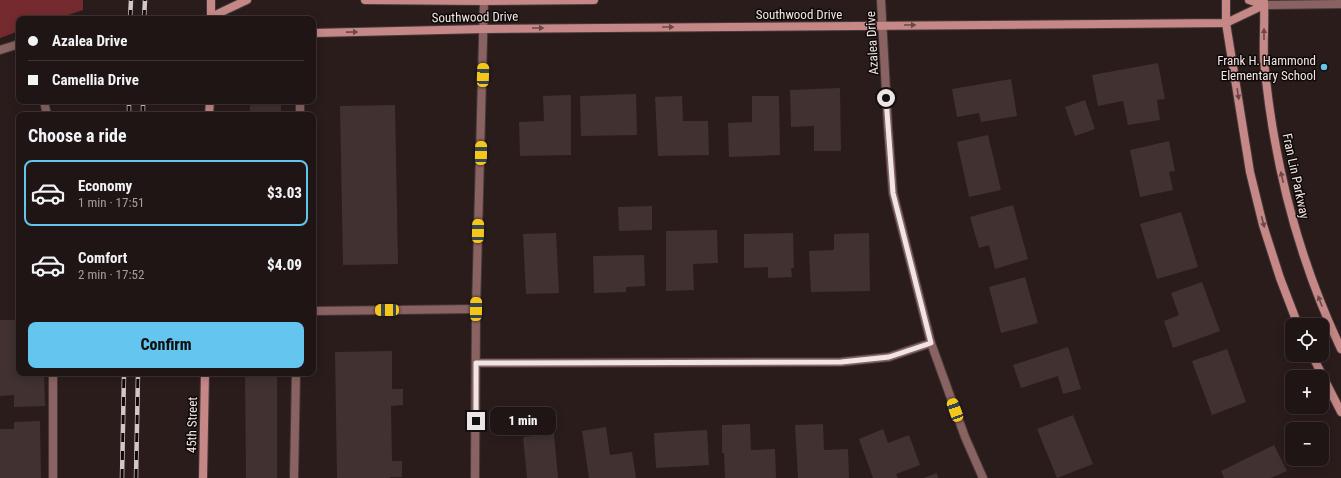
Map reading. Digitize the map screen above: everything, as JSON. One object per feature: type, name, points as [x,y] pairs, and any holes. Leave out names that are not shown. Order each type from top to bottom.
[{"type":"street","points":[[211,0],[213,16]]},
{"type":"street","points":[[217,16],[247,0]]},
{"type":"street","name":"Southwood Drive","points":[[365,0],[594,0]]},
{"type":"street","name":"Azalea Drive","points":[[881,0],[893,193],[931,343],[965,438],[983,478]]},
{"type":"street","points":[[1226,0],[1226,23],[1250,172],[1263,225],[1280,278],[1295,318]]},
{"type":"street","points":[[1249,0],[1264,2],[1341,4]]},
{"type":"street","points":[[475,478],[476,309],[484,1]]},
{"type":"street","name":"Southwood Drive","points":[[316,33],[484,29],[1226,23],[1264,2]]},
{"type":"street","name":"Fran Lin Parkway","points":[[1264,2],[1264,58],[1268,94],[1280,167],[1289,208],[1305,259],[1322,305],[1341,349]]},
{"type":"street","points":[[0,50],[16,45]]},
{"type":"street","points":[[316,311],[476,309]]},
{"type":"street","points":[[476,363],[841,362],[889,357],[931,343]]},
{"type":"street","points":[[1316,362],[1341,412]]},
{"type":"street","points":[[53,376],[53,478]]},
{"type":"street","name":"45th Street","points":[[203,478],[205,376]]},
{"type":"street","points":[[294,478],[296,376]]},
{"type":"shaded area","points":[[0,0],[83,0],[83,10],[65,16],[16,16],[16,32],[0,38]]},
{"type":"building","points":[[1158,63],[1165,99],[1157,100],[1160,120],[1128,125],[1123,101],[1098,106],[1092,75]]},
{"type":"building","points":[[1011,79],[1017,116],[981,122],[979,113],[957,117],[952,89]]},
{"type":"building","points":[[840,88],[841,151],[814,151],[814,126],[791,127],[790,90]]},
{"type":"building","points":[[636,94],[637,135],[581,136],[580,96]]},
{"type":"building","points":[[571,95],[571,155],[520,156],[519,122],[544,121],[543,96]]},
{"type":"building","points":[[682,96],[683,121],[708,121],[709,155],[658,156],[655,97]]},
{"type":"building","points":[[752,96],[779,96],[780,155],[729,157],[728,123],[752,122]]},
{"type":"building","points":[[1085,100],[1095,129],[1075,136],[1065,107]]},
{"type":"building","points":[[250,104],[281,104],[281,112],[250,112]]},
{"type":"building","points":[[395,105],[398,264],[343,265],[340,106]]},
{"type":"building","points":[[988,135],[1001,190],[969,197],[957,142]]},
{"type":"building","points":[[1169,141],[1175,171],[1169,172],[1173,190],[1140,197],[1130,150]]},
{"type":"building","points":[[1013,205],[1028,259],[995,269],[989,245],[979,248],[970,217]]},
{"type":"building","points":[[652,206],[652,230],[619,231],[618,207]]},
{"type":"building","points":[[1181,212],[1198,267],[1157,279],[1140,224]]},
{"type":"building","points":[[717,230],[718,263],[693,264],[694,290],[666,291],[666,231]]},
{"type":"building","points":[[556,233],[559,293],[526,294],[523,234]]},
{"type":"building","points":[[793,233],[794,268],[791,268],[792,277],[768,278],[768,267],[744,268],[744,234]]},
{"type":"building","points":[[869,233],[870,291],[811,292],[809,251],[834,250],[834,234]]},
{"type":"building","points":[[644,255],[645,286],[626,287],[626,292],[594,293],[593,256]]},
{"type":"building","points":[[1025,277],[1038,323],[1001,333],[989,287]]},
{"type":"building","points":[[1202,282],[1220,331],[1173,348],[1164,321],[1179,315],[1171,293]]},
{"type":"building","points":[[16,313],[16,376],[44,376],[45,406],[14,407],[14,395],[0,396],[0,320],[15,320]]},
{"type":"building","points":[[1068,347],[1081,389],[1063,394],[1058,376],[1021,388],[1013,365]]},
{"type":"building","points":[[1227,349],[1246,402],[1212,415],[1192,361]]},
{"type":"building","points":[[392,351],[392,389],[403,389],[403,405],[391,406],[392,461],[402,461],[402,477],[337,478],[335,352]]},
{"type":"building","points":[[245,376],[277,376],[277,478],[246,478]]},
{"type":"building","points":[[1073,415],[1093,464],[1057,478],[1037,429]]},
{"type":"building","points":[[40,421],[41,478],[0,478],[0,429],[14,429],[14,422]]},
{"type":"building","points":[[750,424],[751,450],[775,449],[776,478],[725,478],[724,453],[722,453],[722,425]]},
{"type":"building","points":[[823,424],[824,450],[848,449],[849,478],[798,478],[795,425]]},
{"type":"building","points":[[606,427],[610,455],[632,452],[636,478],[589,478],[582,431]]},
{"type":"building","points":[[883,429],[888,443],[909,435],[920,465],[896,474],[898,478],[873,478],[859,439]]},
{"type":"building","points":[[707,430],[709,465],[656,468],[654,433]]},
{"type":"building","points":[[554,434],[558,478],[527,478],[523,437]]},
{"type":"building","points":[[1274,445],[1287,471],[1271,478],[1224,478],[1221,471]]},
{"type":"building","points":[[937,473],[938,478],[924,478]]},
{"type":"railway","points":[[130,16],[131,0]]},
{"type":"railway","points":[[144,16],[145,0]]},
{"type":"railway","points":[[129,104],[129,112]]},
{"type":"railway","points":[[143,104],[143,112]]},
{"type":"railway","points":[[122,478],[124,376]]},
{"type":"railway","points":[[136,478],[138,376]]},
{"type":"place","name":"Frank H. Hammond Elementary School","points":[[1324,67]]},
{"type":"route","points":[[476,421],[476,363],[841,362],[889,357],[931,343],[893,193],[886,98]]}]
